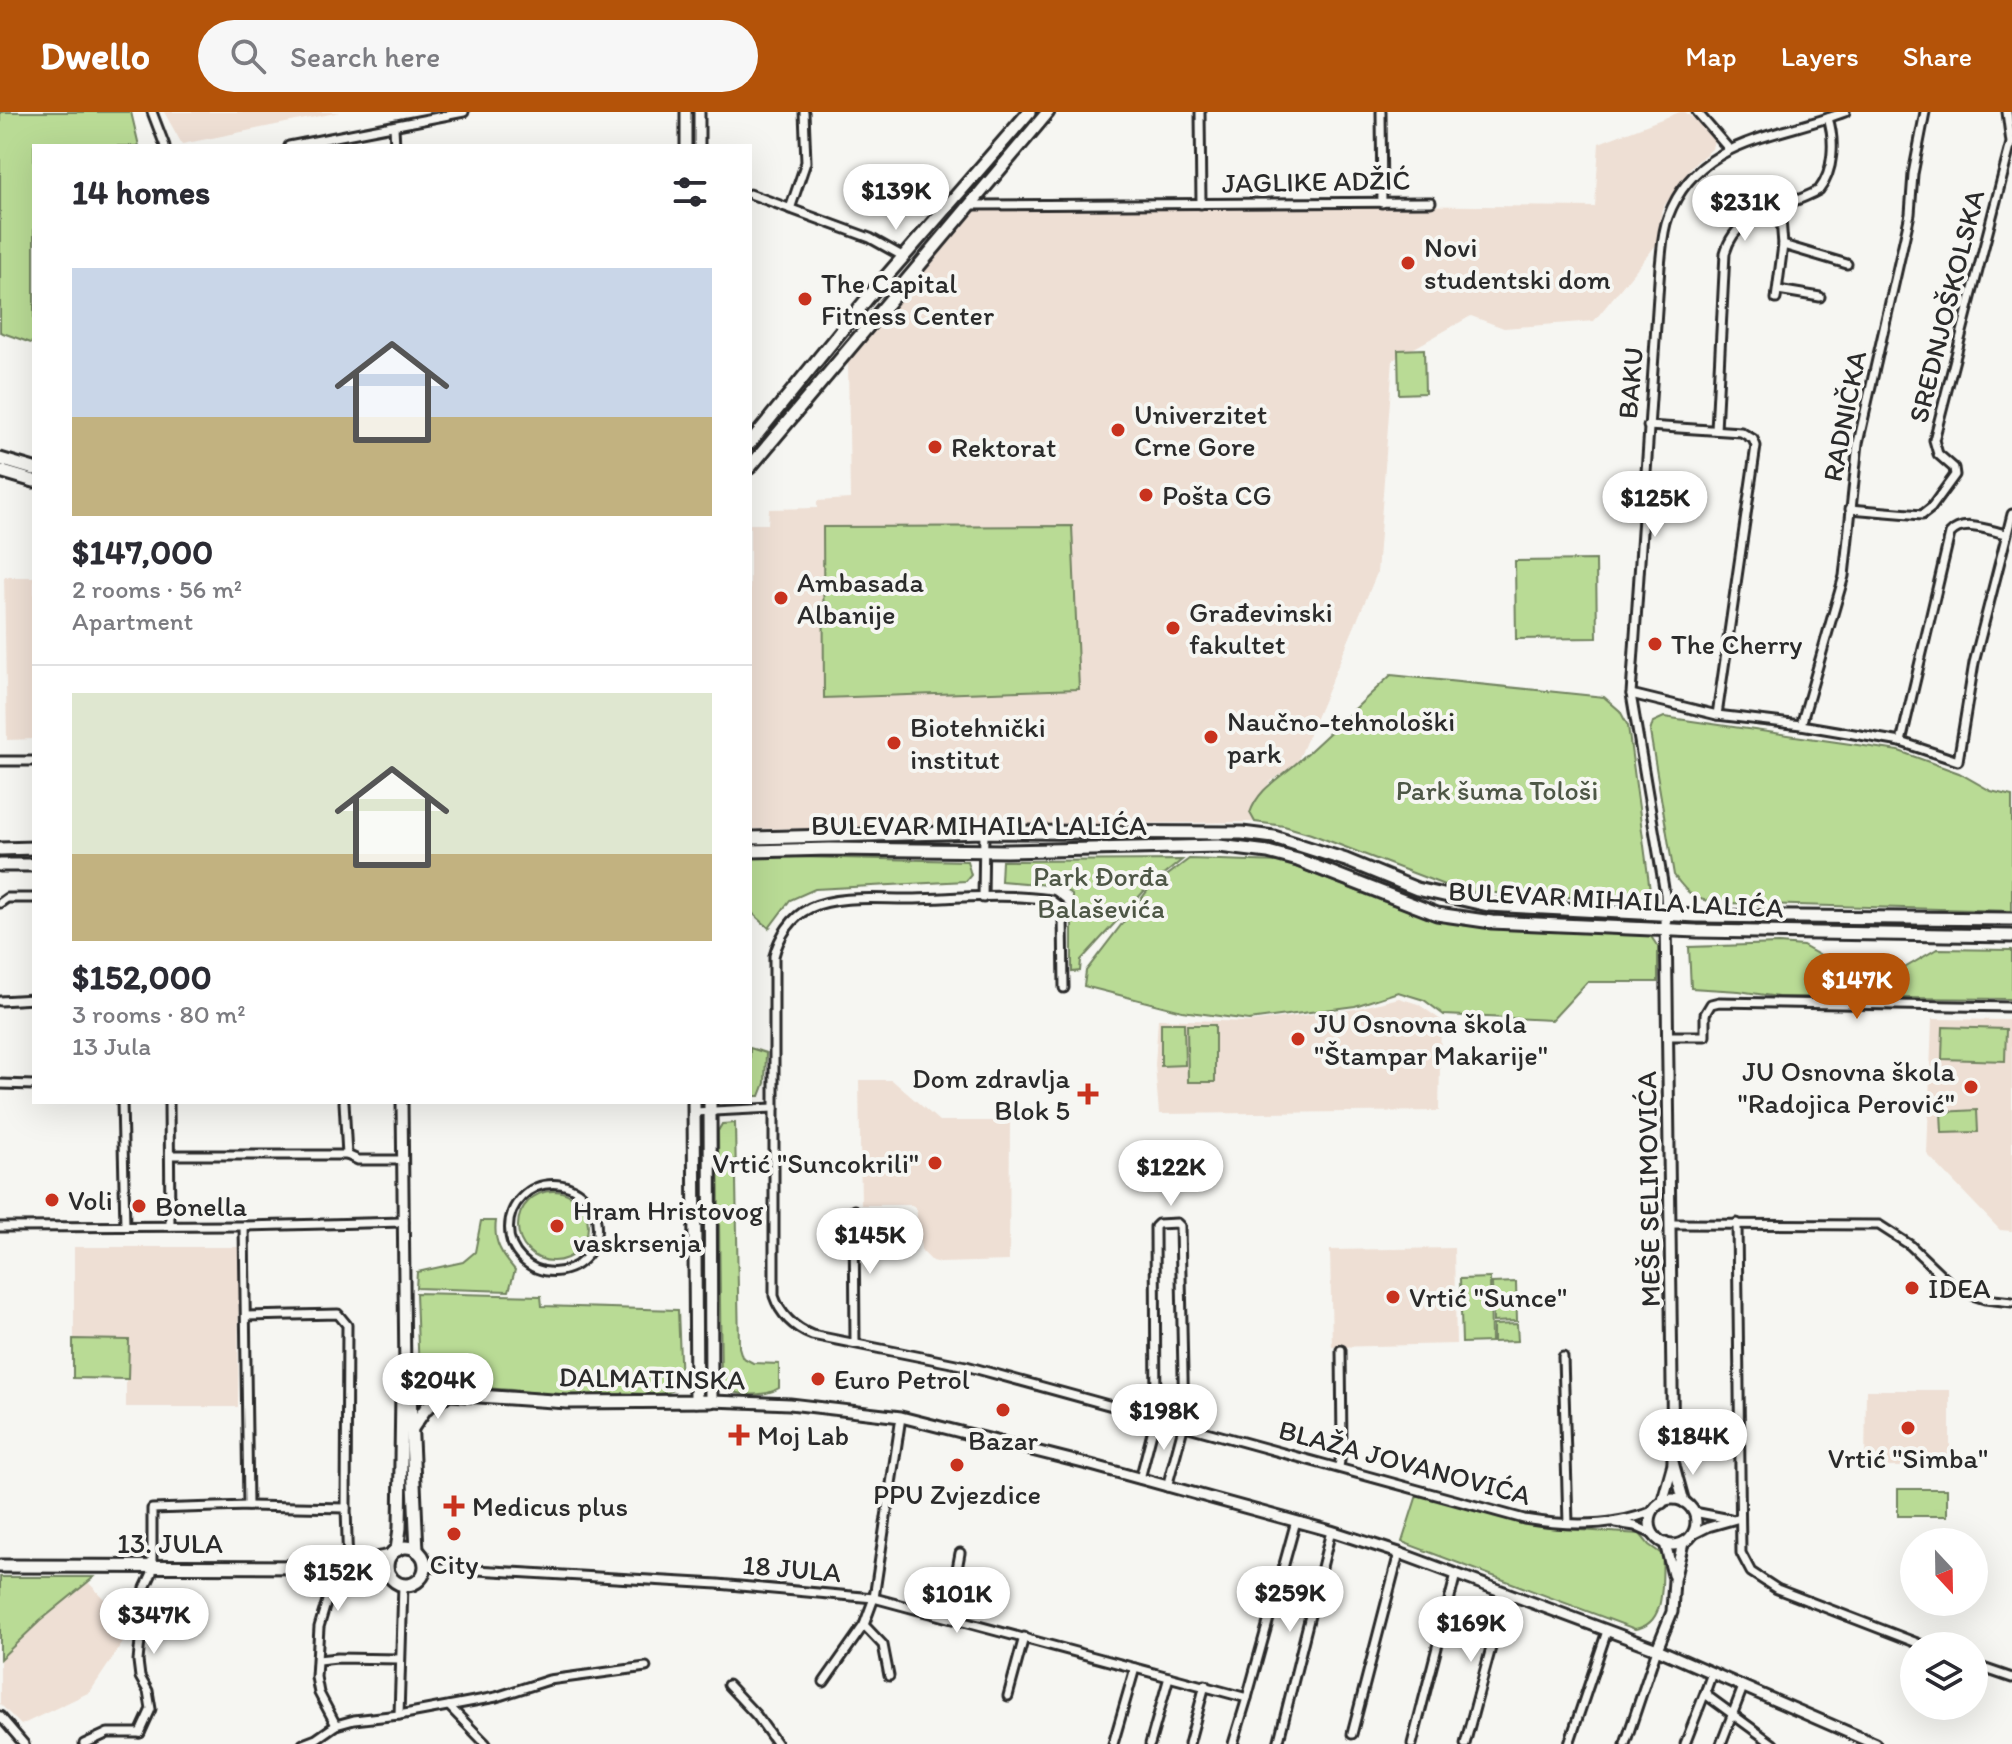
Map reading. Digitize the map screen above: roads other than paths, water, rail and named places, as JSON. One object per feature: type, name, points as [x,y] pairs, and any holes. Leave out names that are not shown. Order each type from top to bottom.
[{"type":"main road","points":[[752,441],[1029,112]]},
{"type":"main road","points":[[752,465],[1048,112]]},
{"type":"main road","points":[[0,459],[32,468]]},
{"type":"main road","points":[[0,471],[32,480]]},
{"type":"main road","name":"BULEVAR MIHAILA LALIĆA","points":[[752,838],[984,832],[1242,833],[1274,837],[1346,860],[1417,889],[1488,905],[1666,915],[2012,919]]},
{"type":"main road","points":[[0,849],[32,848]]},
{"type":"main road","name":"BULEVAR MIHAILA LALIĆA","points":[[752,851],[1241,848],[1298,860],[1437,914],[1492,922],[1666,930],[2012,936]]},
{"type":"main road","points":[[0,865],[32,865]]},
{"type":"main road","points":[[694,1107],[696,1401]]},
{"type":"main road","points":[[710,1107],[711,1401]]},
{"type":"main road","points":[[341,1567],[390,1576],[403,1585],[418,1581],[425,1567],[417,1551],[406,1393]]},
{"type":"main road","points":[[390,1576],[387,1566],[400,1530],[406,1393]]},
{"type":"main road","name":"DALMATINSKA","points":[[406,1393],[567,1402],[711,1401]]},
{"type":"main road","points":[[411,1431],[426,1408],[451,1394]]},
{"type":"main road","points":[[341,1567],[408,1548],[417,1551]]},
{"type":"main road","name":"13. JULA","points":[[0,1566],[341,1567]]},
{"type":"street","points":[[152,112],[164,144]]},
{"type":"street","points":[[300,144],[464,112]]},
{"type":"street","points":[[686,112],[686,144]]},
{"type":"street","points":[[699,112],[699,144]]},
{"type":"street","points":[[790,209],[806,162],[804,112]]},
{"type":"street","name":"JAGLIKE ADŽIĆ","points":[[1200,112],[1201,204]]},
{"type":"street","points":[[1381,112],[1382,203]]},
{"type":"street","points":[[1697,112],[1729,149]]},
{"type":"street","name":"BAKU","points":[[1666,915],[1631,694],[1660,266],[1667,219],[1694,175],[1729,149],[1845,112]]},
{"type":"street","name":"RADNIČKA","points":[[1801,725],[1844,576],[1858,443],[1910,214],[1913,174],[1925,112]]},
{"type":"street","name":"SREDNJOŠKOLSKA","points":[[1850,509],[1922,515],[1931,508],[1955,475],[1954,468],[1938,454],[1934,440],[2012,138],[2007,112]]},
{"type":"street","points":[[1716,430],[1728,243],[1740,225],[1750,218],[1812,194],[1825,183],[1832,138],[1828,118]]},
{"type":"street","points":[[394,127],[395,144]]},
{"type":"street","points":[[752,195],[870,238],[904,257]]},
{"type":"street","name":"JAGLIKE ADŽIĆ","points":[[968,205],[1431,202]]},
{"type":"street","points":[[1776,299],[1783,245],[1780,206]]},
{"type":"street","points":[[1783,245],[1847,264]]},
{"type":"street","points":[[1778,290],[1820,297]]},
{"type":"street","points":[[1648,426],[1748,435],[1756,446],[1717,715]]},
{"type":"street","points":[[1631,694],[1717,715],[1901,742],[1958,761],[1974,663],[2012,514]]},
{"type":"street","points":[[1901,742],[1950,534],[1954,529],[1968,526],[2006,534]]},
{"type":"street","points":[[0,761],[32,761]]},
{"type":"street","points":[[983,898],[984,832]]},
{"type":"street","points":[[0,903],[7,898],[32,898]]},
{"type":"street","points":[[694,1107],[774,1108],[774,956],[778,943],[798,916],[807,909],[830,901],[1040,898],[1056,903],[1063,916],[1064,988]]},
{"type":"street","name":"MEŠE SELIMOVIĆA","points":[[1666,915],[1673,1462],[1684,1502]]},
{"type":"street","points":[[0,1001],[32,999]]},
{"type":"street","points":[[1668,1036],[1705,1036],[1705,1014],[1711,1004],[1719,1002],[2012,1007]]},
{"type":"street","points":[[0,1084],[32,1085]]},
{"type":"street","points":[[122,1104],[125,1226]]},
{"type":"street","points":[[169,1104],[170,1226]]},
{"type":"street","points":[[344,1104],[347,1155]]},
{"type":"street","points":[[402,1104],[406,1393]]},
{"type":"street","name":"BLAŽA JOVANOVIĆA","points":[[774,1108],[774,1296],[781,1309],[802,1331],[966,1366],[1509,1516],[1568,1523],[1609,1522],[1635,1526],[1655,1535]]},
{"type":"street","points":[[170,1155],[347,1155],[358,1160],[403,1160]]},
{"type":"street","points":[[553,1184],[571,1188],[585,1198],[594,1212],[597,1232],[591,1250],[568,1269],[549,1272],[530,1265],[511,1242],[509,1223],[517,1204],[532,1189],[553,1184]]},
{"type":"street","points":[[854,1210],[855,1342]]},
{"type":"street","points":[[0,1227],[404,1222]]},
{"type":"street","points":[[1140,1479],[1156,1417],[1155,1227],[1158,1224],[1177,1223],[1180,1226],[1184,1424],[1167,1487]]},
{"type":"street","points":[[1737,1223],[1736,1519],[1741,1553],[1756,1578],[1900,1636]]},
{"type":"street","points":[[1670,1224],[1879,1225],[1910,1245],[1957,1290],[1970,1296],[2012,1302]]},
{"type":"street","points":[[244,1226],[248,1506]]},
{"type":"street","points":[[246,1316],[338,1314],[347,1325],[346,1508],[341,1567],[319,1627],[316,1677],[319,1693],[336,1725]]},
{"type":"street","points":[[1339,1467],[1342,1447],[1341,1350]]},
{"type":"street","points":[[1563,1357],[1568,1523]]},
{"type":"street","name":"DALMATINSKA","points":[[711,1401],[790,1404],[901,1417],[1331,1531],[1399,1553],[1657,1649],[1875,1744]]},
{"type":"street","points":[[824,1682],[864,1625],[874,1598],[901,1417]]},
{"type":"street","name":"MEŠE SELIMOVIĆA","points":[[1662,1503],[1673,1462]]},
{"type":"street","points":[[1674,1580],[1665,1543],[1655,1535],[1651,1522],[1653,1511],[1672,1499],[1684,1502],[1694,1512],[1696,1523],[1692,1535]]},
{"type":"street","points":[[143,1744],[140,1733],[151,1709],[138,1661],[145,1588],[152,1568],[152,1509],[248,1506],[346,1508]]},
{"type":"street","name":"BLAŽA JOVANOVIĆA","points":[[1609,1522],[1653,1511]]},
{"type":"street","points":[[1694,1512],[1736,1519]]},
{"type":"street","points":[[1625,1744],[1672,1612],[1674,1580],[1683,1543],[1692,1535],[1736,1519]]},
{"type":"street","points":[[1233,1744],[1296,1521]]},
{"type":"street","points":[[1278,1744],[1331,1531]]},
{"type":"street","points":[[1665,1543],[1683,1543]]},
{"type":"street","points":[[948,1617],[960,1553]]},
{"type":"street","points":[[1352,1734],[1399,1553]]},
{"type":"street","name":"18 JULA","points":[[425,1567],[674,1581],[874,1598],[1247,1698]]},
{"type":"street","points":[[1412,1744],[1456,1574]]},
{"type":"street","points":[[399,1715],[403,1585]]},
{"type":"street","points":[[1465,1744],[1506,1592]]},
{"type":"street","points":[[864,1625],[883,1645],[889,1676]]},
{"type":"street","points":[[1569,1744],[1607,1631]]},
{"type":"street","points":[[1008,1696],[1024,1637]]},
{"type":"street","points":[[318,1660],[400,1659]]},
{"type":"street","points":[[303,1744],[336,1725],[354,1720],[506,1695],[549,1680],[646,1667]]},
{"type":"street","points":[[1113,1744],[1135,1668]]},
{"type":"street","points":[[1988,1670],[2012,1678]]},
{"type":"street","points":[[1685,1744],[1712,1673]]},
{"type":"street","points":[[1150,1744],[1169,1677]]},
{"type":"street","points":[[728,1685],[757,1716],[777,1744]]},
{"type":"street","points":[[1189,1744],[1205,1685]]},
{"type":"street","points":[[1721,1744],[1743,1687]]},
{"type":"street","points":[[1706,1690],[1713,1702],[1773,1744]]},
{"type":"street","points":[[449,1706],[486,1744]]},
{"type":"street","points":[[0,1716],[24,1744]]},
{"type":"street","points":[[84,1744],[108,1733],[140,1733]]},
{"type":"place","name":"Novi studentski dom","points":[[1408,263]]},
{"type":"place","name":"The Capital Fitness Center","points":[[805,299]]},
{"type":"place","name":"Univerzitet Crne Gore","points":[[1118,430]]},
{"type":"place","name":"Rektorat","points":[[935,447]]},
{"type":"place","name":"Pošta CG","points":[[1146,495]]},
{"type":"place","name":"Ambasada Albanije","points":[[781,598]]},
{"type":"place","name":"Građevinski fakultet","points":[[1173,628]]},
{"type":"place","name":"The Cherry","points":[[1655,644]]},
{"type":"place","name":"Naučno-tehnološki park","points":[[1211,737]]},
{"type":"place","name":"Biotehnički institut","points":[[894,743]]},
{"type":"place","name":"JU Osnovna škola \"Štampar Makarije\"","points":[[1298,1039]]},
{"type":"place","name":"JU Osnovna škola \"Radojica Perović\"","points":[[1971,1087]]},
{"type":"place","name":"Dom zdravlja Blok 5","points":[[1088,1094]]},
{"type":"place","name":"Vrtić \"Suncokrili\"","points":[[935,1163]]},
{"type":"place","name":"Voli","points":[[52,1200]]},
{"type":"place","name":"Bonella","points":[[139,1206]]},
{"type":"place","name":"Hram Hristovog vaskrsenja","points":[[557,1226]]},
{"type":"place","name":"IDEA","points":[[1912,1288]]},
{"type":"place","name":"Vrtić \"Sunce\"","points":[[1393,1297]]},
{"type":"place","name":"Euro Petrol","points":[[818,1379]]},
{"type":"place","name":"Bazar","points":[[1003,1410]]},
{"type":"place","name":"Vrtić \"Simba\"","points":[[1908,1428]]},
{"type":"place","name":"Moj Lab","points":[[739,1435]]},
{"type":"place","name":"PPU Zvjezdice","points":[[957,1465]]},
{"type":"place","name":"Medicus plus","points":[[454,1506]]},
{"type":"place","name":"City","points":[[454,1534]]},
{"type":"park label","name":"Park šuma Tološi","points":[[1497,790]]},
{"type":"park label","name":"Park Đorđa Balaševića","points":[[1101,892]]}]
